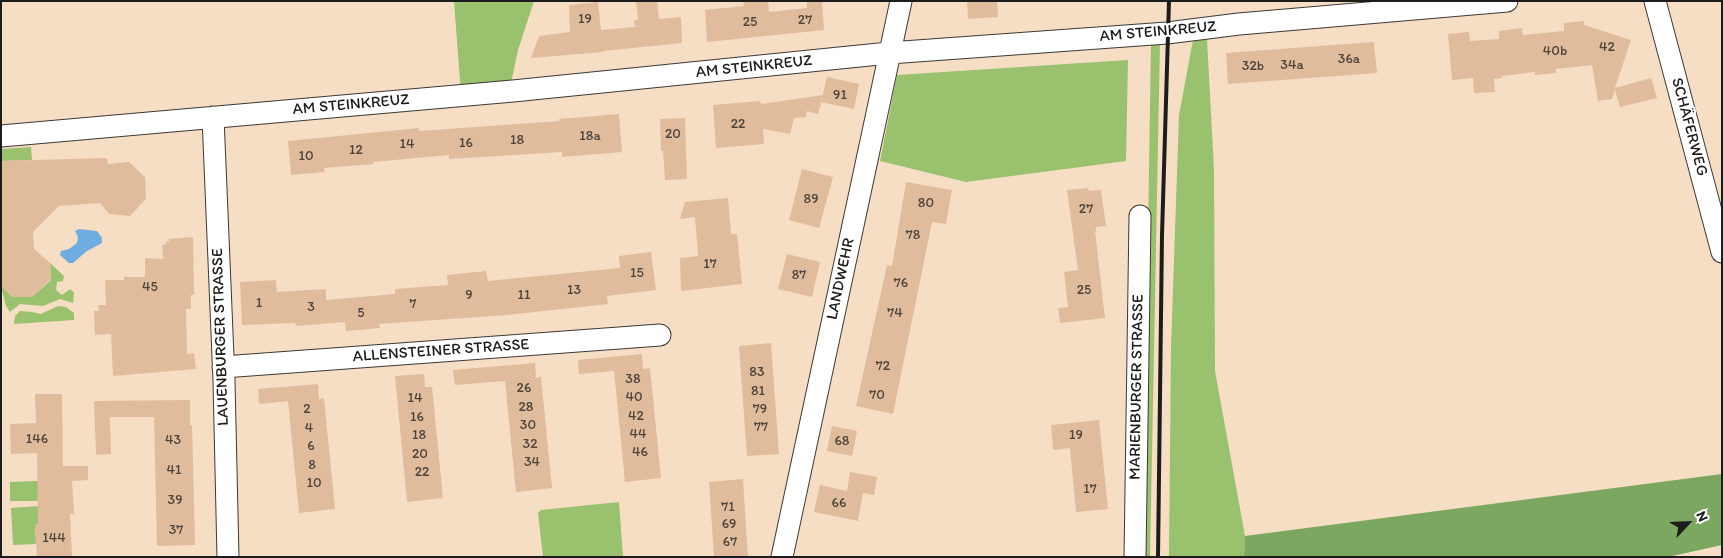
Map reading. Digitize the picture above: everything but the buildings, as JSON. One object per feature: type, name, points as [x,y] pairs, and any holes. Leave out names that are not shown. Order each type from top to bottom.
[{"type":"street","name":"LANDWEHR","points":[[782,557],[901,1]]},
{"type":"street","name":"AM STEINKREUZ","points":[[1,136],[505,91],[889,54],[1168,33],[1239,24],[1507,1]]},
{"type":"street","name":"SCHÄFERWEG","points":[[1655,1],[1722,252]]},
{"type":"street","name":"LAUENBURGER STRASSE","points":[[213,117],[228,557]]},
{"type":"street","name":"MARIENBURGER STRASSE","points":[[1135,557],[1140,216]]},
{"type":"street","name":"ALLENSTEINER STRASSE","points":[[223,367],[660,335]]},
{"type":"green space","points":[[454,1],[534,1],[518,50],[510,88],[461,94]]},
{"type":"green space","points":[[1207,39],[1214,170],[1215,371],[1245,536],[1244,557],[1169,557],[1171,347],[1179,115],[1193,40]]},
{"type":"green space","points":[[1151,41],[1160,41],[1150,557],[1143,557]]},
{"type":"green space","points":[[1128,60],[1126,161],[966,182],[880,161],[897,75]]},
{"type":"green space","points":[[31,147],[32,160],[1,161],[1,149]]},
{"type":"green space","points":[[50,263],[64,276],[63,281],[57,282],[56,290],[62,295],[70,289],[74,292],[73,303],[60,299],[43,306],[20,304],[10,312],[6,306],[1,286],[12,297],[32,297],[51,280]]},
{"type":"green space","points":[[58,306],[66,307],[74,313],[74,320],[14,324],[15,316],[20,311],[41,314]]},
{"type":"green space","points":[[1722,474],[1722,545],[1668,557],[1244,557],[1245,536]]},
{"type":"green space","points":[[38,481],[38,501],[10,501],[10,482]]},
{"type":"green space","points":[[619,502],[623,557],[543,557],[538,513],[541,510]]},
{"type":"green space","points":[[39,506],[40,524],[35,525],[36,544],[13,545],[11,508]]},
{"type":"water","points":[[79,229],[97,231],[102,238],[102,243],[87,251],[73,263],[69,263],[60,255],[61,251],[69,249],[77,243],[78,237],[75,231]]},
{"type":"railway","points":[[1158,557],[1162,235],[1169,1]]}]
